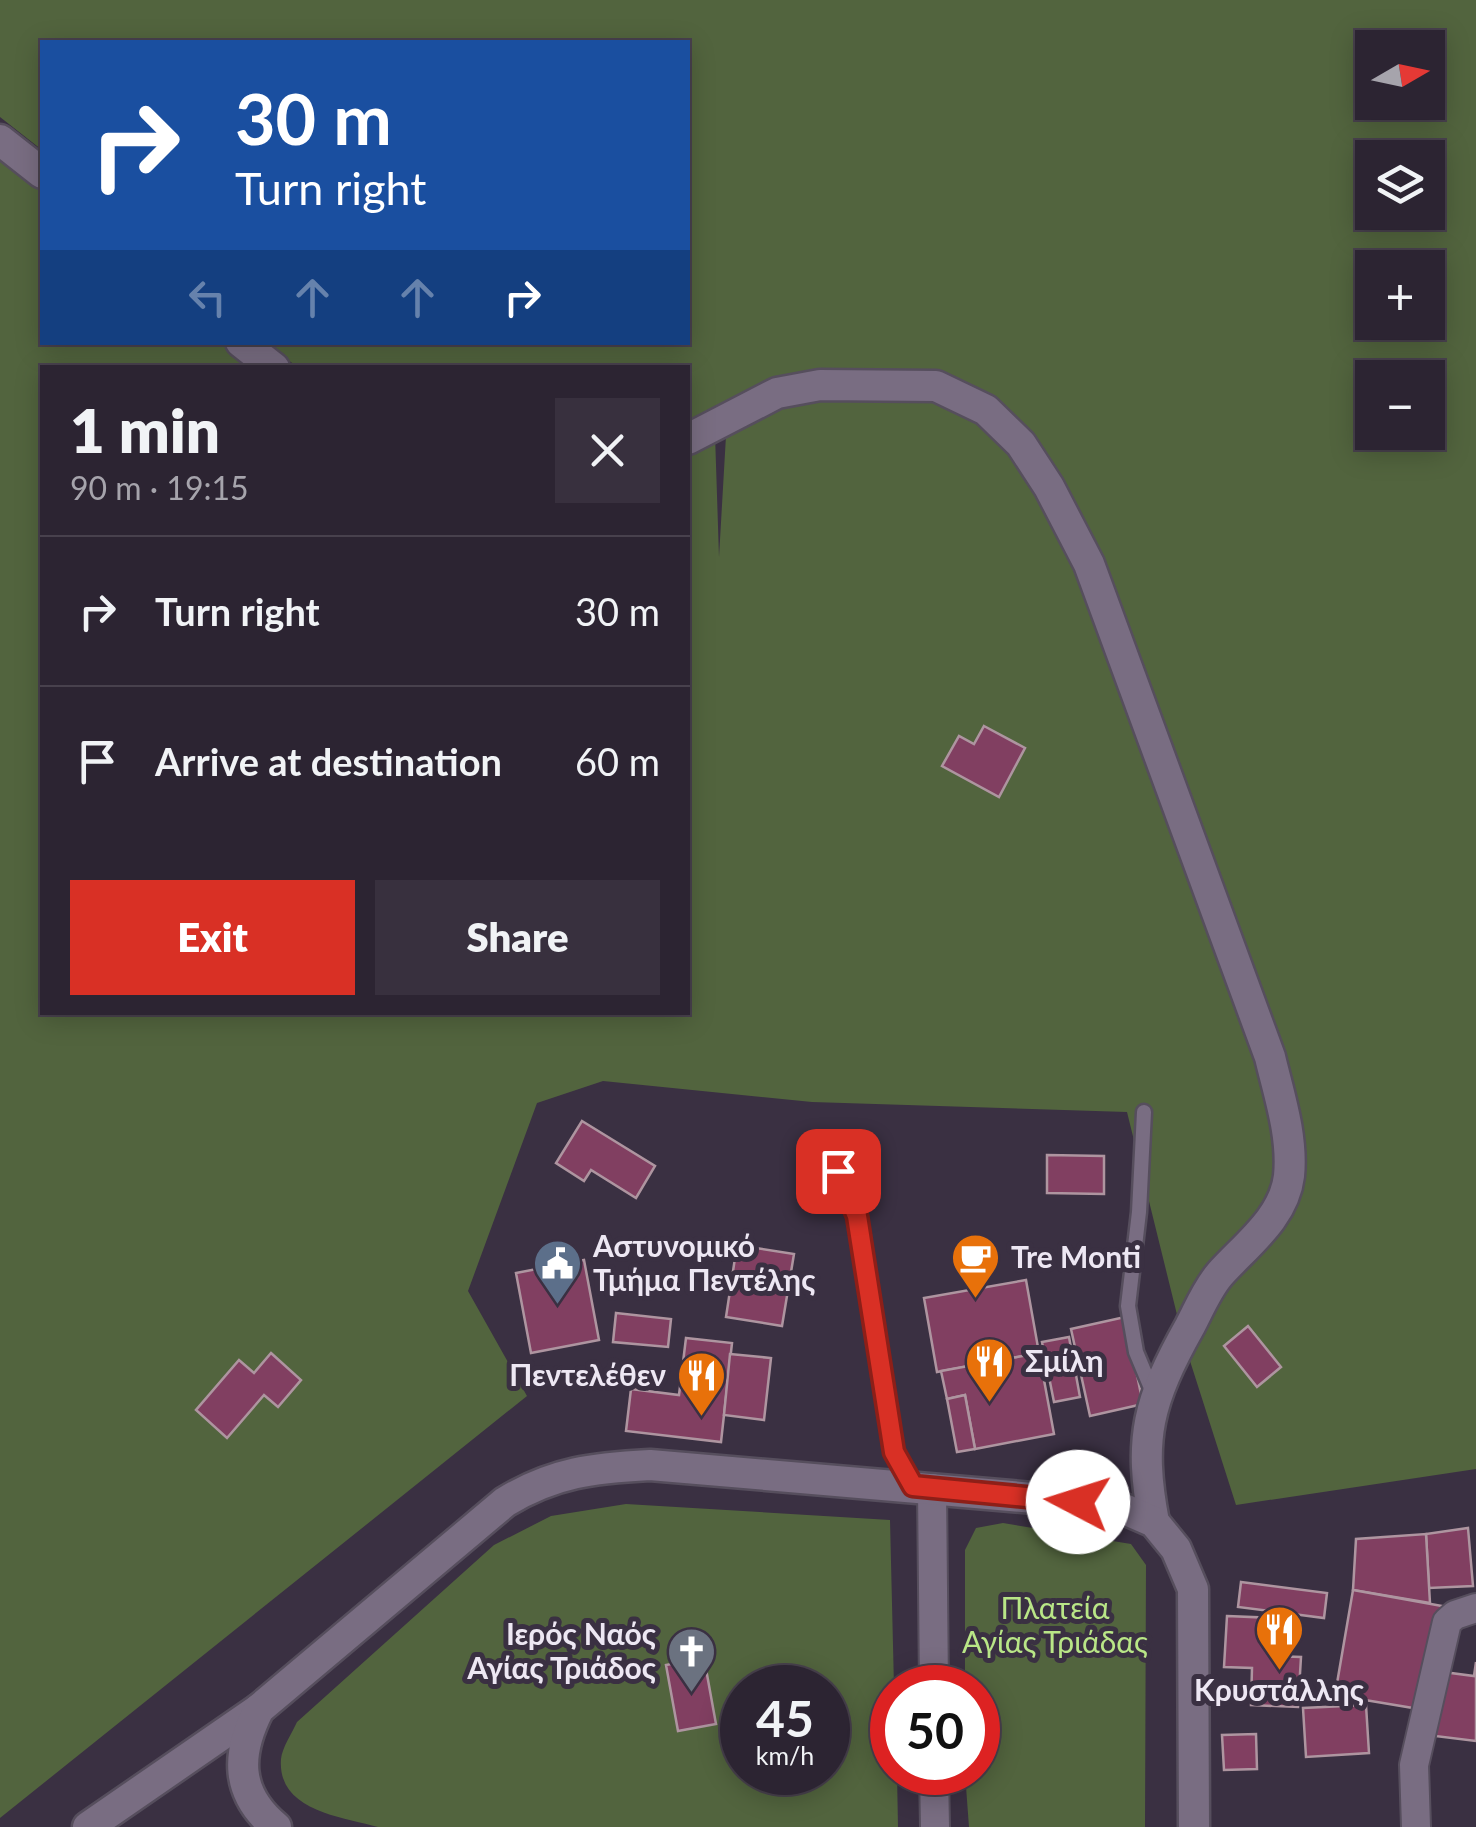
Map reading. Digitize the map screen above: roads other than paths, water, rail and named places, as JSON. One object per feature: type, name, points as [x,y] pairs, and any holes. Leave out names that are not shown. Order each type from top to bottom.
[{"type":"street","points":[[0,140],[40,170]]},
{"type":"street","points":[[246,345],[270,365]]},
{"type":"street","points":[[690,438],[777,393],[820,385],[936,386],[986,410],[1021,444],[1049,487],[1089,564],[1270,1057],[1288,1134],[1289,1178],[1280,1205],[1268,1224],[1216,1278],[1154,1396],[1146,1440],[1145,1476],[1154,1522]]},
{"type":"street","points":[[88,1827],[259,1709],[505,1502],[535,1484],[594,1468],[650,1465],[1115,1505],[1154,1522],[1176,1548],[1193,1589],[1194,1827]]},
{"type":"street","points":[[922,1487],[933,1665]]},
{"type":"street","points":[[1416,1827],[1414,1764],[1448,1622],[1455,1615],[1476,1608]]},
{"type":"street","points":[[259,1709],[248,1730],[242,1760],[252,1803],[276,1827]]},
{"type":"street","points":[[934,1795],[935,1827]]},
{"type":"lane","points":[[1144,1112],[1140,1212],[1128,1306],[1136,1352],[1154,1396]]},
{"type":"lane","points":[[838,1171],[857,1216],[894,1452],[922,1487]]},
{"type":"place","name":"Tre Monti","points":[[976,1300]]},
{"type":"place","name":"Αστυνομικό Τμήμα Πεντέλης","points":[[558,1306]]},
{"type":"place","name":"Σμίλη","points":[[990,1404]]},
{"type":"place","name":"Πεντελέθεν","points":[[701,1418]]},
{"type":"place","name":"Κρυστάλλης","points":[[1279,1672]]},
{"type":"place","name":"Ιερός Ναός Αγίας Τριάδος","points":[[691,1694]]},
{"type":"park label","name":"Πλατεία Αγίας Τριάδας","points":[[1055,1626]]}]
